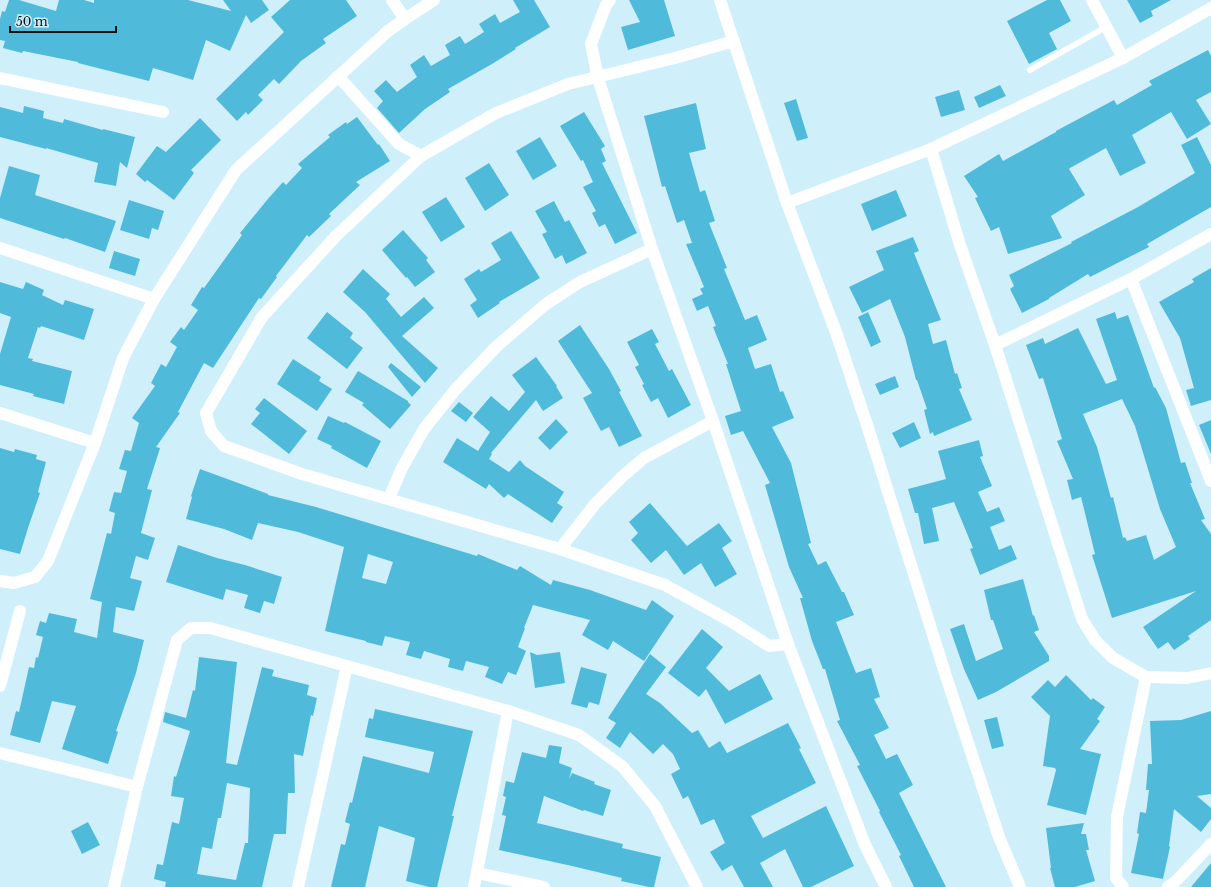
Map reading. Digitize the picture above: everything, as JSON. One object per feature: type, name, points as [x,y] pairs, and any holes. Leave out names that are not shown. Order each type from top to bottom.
[{"type":"street","points":[[392,0],[404,19]]},
{"type":"street","points":[[0,581],[14,583],[36,577],[48,561],[95,443],[123,358],[154,299],[236,170],[388,31],[434,0]]},
{"type":"street","points":[[610,0],[606,5],[591,44],[598,78],[652,249],[713,421],[788,644],[865,845],[886,887]]},
{"type":"street","points":[[720,0],[787,203],[837,335],[871,435],[945,673],[996,830],[1020,887]]},
{"type":"street","points":[[1092,0],[1123,58]]},
{"type":"street","points":[[787,203],[931,149],[1123,58],[1211,8]]},
{"type":"street","points":[[734,41],[676,58],[568,84],[496,112],[421,156],[336,236],[262,317],[206,413],[211,431],[224,446],[302,474],[389,498],[560,549],[665,585],[732,622],[769,646],[788,644]]},
{"type":"street","points":[[338,76],[399,144],[421,156]]},
{"type":"street","points":[[0,78],[163,112]]},
{"type":"street","points":[[931,149],[960,245],[995,345],[1082,619],[1095,640],[1113,658],[1146,677],[1187,678],[1211,673]]},
{"type":"street","points":[[995,345],[1131,279],[1211,234]]},
{"type":"street","points":[[0,248],[154,299]]},
{"type":"street","points":[[389,498],[402,468],[424,429],[455,390],[497,346],[546,304],[580,282],[652,249]]},
{"type":"street","points":[[1131,279],[1211,481]]},
{"type":"street","points":[[0,413],[95,443]]},
{"type":"street","points":[[560,549],[595,504],[623,476],[644,458],[713,421]]},
{"type":"street","points":[[0,686],[20,611]]},
{"type":"street","points":[[114,887],[137,787],[177,640],[191,628],[210,628],[508,712],[578,735],[622,766],[655,806],[697,887]]},
{"type":"street","points":[[298,887],[347,666]]},
{"type":"street","points":[[1123,887],[1116,878],[1117,817],[1146,677]]},
{"type":"street","points":[[474,887],[508,712]]},
{"type":"street","points":[[0,753],[137,787]]},
{"type":"street","points":[[1168,887],[1176,881],[1211,844]]},
{"type":"street","points":[[477,873],[544,887]]},
{"type":"lane","points":[[1030,70],[1106,27]]},
{"type":"building","points":[[9,0],[19,0],[56,11],[59,0],[84,0],[94,3],[94,0],[188,0],[231,11],[223,0],[262,0],[269,10],[251,23],[246,15],[230,51],[206,40],[193,80],[153,68],[149,81],[78,62],[23,51],[22,53],[3,48],[5,41],[0,40],[0,19],[2,11],[5,12]]},
{"type":"building","points":[[290,0],[346,0],[357,16],[323,39],[326,43],[301,61],[279,84],[274,79],[258,95],[263,100],[248,115],[246,112],[237,121],[216,99],[284,32],[271,17]]},
{"type":"building","points":[[513,0],[534,0],[550,27],[492,64],[448,89],[450,92],[425,109],[399,133],[377,108],[383,101],[374,91],[386,80],[397,92],[417,77],[410,65],[424,55],[431,66],[450,55],[445,45],[460,36],[465,44],[484,32],[479,24],[495,14],[500,23],[520,12]]},
{"type":"building","points":[[629,0],[664,0],[675,36],[628,50],[621,27],[640,22]]},
{"type":"building","points":[[1047,0],[1060,0],[1071,21],[1049,33],[1057,49],[1029,64],[1007,21]]},
{"type":"building","points":[[1127,0],[1171,0],[1151,11],[1153,16],[1140,23]]},
{"type":"building","points":[[1208,50],[1211,56],[1211,92],[1196,100],[1211,124],[1187,139],[1171,112],[1132,135],[1146,163],[1120,176],[1106,148],[1070,168],[1069,169],[1085,195],[1051,216],[1062,238],[1008,254],[999,227],[991,231],[975,198],[978,197],[964,176],[999,154],[1003,161],[1114,100],[1117,105],[1152,85],[1149,81]]},
{"type":"building","points":[[1000,85],[1006,96],[979,108],[974,97]]},
{"type":"building","points":[[959,90],[965,110],[941,117],[935,97]]},
{"type":"building","points":[[796,99],[808,138],[797,141],[784,103]]},
{"type":"building","points":[[696,103],[706,149],[689,153],[700,192],[705,190],[715,221],[709,223],[727,268],[724,269],[745,320],[757,315],[767,340],[748,348],[755,369],[771,364],[780,392],[783,391],[794,418],[772,427],[791,463],[811,543],[808,544],[818,565],[826,561],[842,592],[844,592],[854,615],[836,622],[856,673],[871,668],[880,697],[874,699],[889,728],[874,735],[886,759],[897,754],[913,785],[899,793],[946,887],[914,887],[899,856],[901,855],[857,766],[860,765],[837,721],[840,720],[825,669],[823,669],[812,641],[800,598],[803,598],[789,567],[765,485],[770,483],[743,431],[731,435],[725,416],[741,411],[726,364],[728,364],[713,327],[716,326],[708,306],[697,311],[692,299],[703,294],[700,289],[704,287],[686,244],[692,243],[684,220],[677,223],[665,186],[662,187],[644,116]]},
{"type":"building","points":[[24,106],[44,111],[43,118],[63,123],[64,119],[135,137],[127,168],[120,162],[116,186],[94,182],[98,163],[0,137],[0,107],[23,113]]},
{"type":"building","points":[[584,112],[605,146],[601,149],[606,161],[602,163],[637,233],[615,244],[605,224],[599,227],[592,213],[596,211],[583,187],[593,182],[583,160],[581,161],[560,126]]},
{"type":"building","points":[[357,117],[378,145],[379,144],[390,161],[356,182],[360,185],[329,214],[331,216],[309,237],[307,235],[276,276],[277,277],[261,299],[259,298],[213,368],[204,363],[178,412],[180,413],[156,447],[160,448],[147,489],[152,490],[141,533],[155,538],[148,560],[136,556],[130,578],[142,581],[134,611],[116,607],[113,632],[144,640],[136,673],[116,731],[118,732],[108,764],[62,749],[76,706],[52,701],[40,743],[10,735],[16,711],[19,712],[29,667],[34,668],[36,657],[38,658],[43,637],[36,635],[40,621],[46,623],[49,613],[77,619],[74,632],[97,638],[102,602],[90,599],[107,533],[111,534],[115,513],[109,511],[114,492],[121,493],[127,471],[119,469],[125,450],[131,451],[139,423],[132,418],[155,386],[151,383],[161,364],[166,367],[177,347],[170,342],[181,327],[184,330],[198,310],[191,305],[202,287],[204,288],[242,235],[240,233],[267,200],[283,182],[286,185],[302,168],[298,164],[330,137],[328,135],[346,122],[347,124]]},
{"type":"building","points":[[200,118],[221,140],[191,170],[194,173],[174,200],[147,180],[145,182],[136,174],[157,146],[166,152]]},
{"type":"building","points":[[540,137],[557,166],[533,180],[516,151]]},
{"type":"building","points":[[1197,137],[1211,165],[1211,207],[1147,244],[1149,247],[1090,277],[1088,274],[1049,299],[1022,313],[1010,289],[1014,286],[1009,275],[1138,207],[1195,173],[1181,145]]},
{"type":"building","points":[[489,163],[509,195],[485,211],[465,178]]},
{"type":"building","points":[[9,166],[40,175],[35,195],[116,221],[105,252],[0,218],[0,198]]},
{"type":"building","points":[[896,190],[907,216],[872,231],[861,204]]},
{"type":"building","points":[[446,197],[465,227],[441,242],[422,212]]},
{"type":"building","points":[[129,200],[164,211],[158,230],[152,228],[149,239],[120,230]]},
{"type":"building","points":[[554,201],[565,222],[569,220],[587,253],[566,264],[562,255],[555,259],[542,234],[547,232],[535,211]]},
{"type":"building","points":[[403,230],[428,258],[426,260],[435,272],[415,287],[382,250]]},
{"type":"building","points":[[511,231],[540,278],[499,302],[500,303],[478,318],[470,305],[477,300],[464,279],[479,269],[481,272],[501,260],[491,243]]},
{"type":"building","points":[[913,237],[919,251],[914,253],[941,320],[928,324],[933,344],[946,340],[955,374],[957,373],[962,388],[959,389],[972,420],[934,436],[933,432],[930,434],[924,410],[927,409],[916,380],[905,337],[890,299],[862,313],[849,287],[884,270],[876,251]]},
{"type":"building","points":[[114,251],[140,259],[135,276],[109,268]]},
{"type":"building","points":[[1211,268],[1211,400],[1191,406],[1186,390],[1194,388],[1180,338],[1159,302],[1194,282],[1192,279]]},
{"type":"building","points":[[363,269],[390,294],[386,299],[401,317],[424,297],[434,308],[402,336],[438,368],[425,383],[365,312],[343,292]]},
{"type":"building","points":[[0,282],[23,289],[26,282],[44,290],[42,295],[63,305],[65,300],[94,309],[84,340],[41,326],[40,328],[38,327],[28,358],[33,359],[32,361],[72,371],[64,404],[0,385],[0,354],[11,317],[0,313]]},
{"type":"building","points":[[327,312],[353,333],[350,338],[363,348],[347,369],[307,338]]},
{"type":"building","points":[[868,312],[881,342],[871,347],[858,317]]},
{"type":"building","points":[[1115,312],[1117,319],[1128,315],[1154,388],[1155,387],[1166,408],[1181,463],[1185,462],[1192,483],[1190,483],[1205,519],[1201,520],[1211,534],[1211,620],[1188,636],[1190,639],[1174,650],[1168,642],[1158,649],[1143,627],[1196,591],[1112,618],[1092,555],[1095,554],[1081,497],[1072,500],[1067,480],[1073,479],[1057,441],[1062,439],[1043,378],[1039,379],[1026,345],[1043,338],[1045,344],[1078,328],[1106,384],[1117,380],[1096,319]],"holes":[[[1122,399],[1135,426],[1160,509],[1176,547],[1154,560],[1146,535],[1127,541],[1125,537],[1123,538],[1113,497],[1111,498],[1097,447],[1083,414]]]},
{"type":"building","points":[[580,325],[609,369],[642,436],[619,447],[609,427],[601,431],[583,398],[592,393],[558,341]]},
{"type":"building","points":[[652,329],[659,342],[655,344],[669,371],[672,369],[691,405],[668,418],[658,398],[651,402],[635,367],[639,365],[627,342]]},
{"type":"building","points":[[536,357],[557,386],[563,398],[543,411],[536,400],[491,453],[492,454],[489,459],[509,472],[520,460],[525,466],[564,492],[557,503],[563,507],[552,523],[508,494],[504,498],[489,484],[486,489],[443,462],[457,438],[478,451],[490,432],[473,417],[491,396],[509,411],[525,392],[512,375]]},
{"type":"building","points":[[293,359],[321,377],[319,381],[332,389],[317,411],[277,384]]},
{"type":"building","points":[[391,363],[421,387],[412,397],[388,367]]},
{"type":"building","points":[[358,371],[408,401],[411,405],[390,429],[362,405],[364,403],[345,392]]},
{"type":"building","points":[[895,376],[899,387],[880,395],[875,384]]},
{"type":"building","points":[[264,398],[307,431],[289,454],[251,424],[260,413],[255,409]]},
{"type":"building","points":[[459,402],[473,413],[466,422],[451,411]]},
{"type":"building","points":[[328,416],[344,423],[345,422],[381,441],[367,468],[331,448],[332,446],[317,439]]},
{"type":"building","points":[[556,419],[568,432],[550,450],[538,438]]},
{"type":"building","points":[[1211,420],[1211,454],[1199,425]]},
{"type":"building","points":[[914,422],[921,438],[900,448],[892,433]]},
{"type":"building","points":[[979,440],[983,456],[980,457],[992,486],[978,492],[987,512],[999,507],[1005,521],[990,527],[999,550],[1011,545],[1017,559],[980,575],[970,549],[973,548],[954,502],[932,508],[939,541],[924,544],[918,513],[915,513],[908,489],[946,479],[938,451]]},
{"type":"building","points":[[0,448],[14,452],[15,449],[37,455],[36,459],[46,462],[38,492],[40,493],[20,554],[0,549]]},
{"type":"building","points":[[200,469],[268,495],[316,507],[477,556],[478,554],[517,570],[520,566],[551,585],[553,580],[590,590],[646,610],[652,600],[674,616],[644,661],[613,641],[608,650],[582,635],[590,620],[533,605],[518,647],[526,651],[516,675],[508,672],[502,684],[485,677],[489,667],[466,661],[463,671],[448,667],[450,659],[424,651],[421,659],[406,655],[410,642],[385,636],[382,646],[325,631],[344,547],[298,532],[258,523],[252,540],[224,529],[186,519],[191,496]],"holes":[[[368,554],[393,562],[386,584],[362,578]]]},
{"type":"building","points":[[650,503],[687,546],[719,523],[732,541],[722,548],[737,574],[715,587],[701,563],[684,575],[666,550],[651,563],[631,540],[638,533],[629,522]]},
{"type":"building","points":[[178,545],[282,577],[274,604],[264,601],[260,613],[244,608],[248,595],[226,589],[223,600],[166,582]]},
{"type":"building","points":[[1023,579],[1033,616],[1034,615],[1039,630],[1034,632],[1049,656],[1049,661],[996,692],[978,700],[964,669],[950,629],[964,624],[976,661],[1003,649],[993,620],[991,620],[984,590]]},
{"type":"building","points":[[702,629],[723,647],[706,668],[729,691],[760,674],[773,699],[725,724],[706,689],[699,697],[668,673]]},
{"type":"building","points":[[530,652],[537,655],[560,652],[565,683],[535,688]]},
{"type":"building","points":[[650,654],[666,667],[646,694],[660,703],[692,733],[698,730],[709,748],[720,741],[727,753],[788,723],[801,748],[799,749],[816,783],[751,816],[763,838],[826,806],[854,866],[811,887],[803,887],[785,849],[760,863],[773,887],[744,887],[732,865],[722,871],[710,852],[725,843],[714,819],[701,825],[688,796],[683,799],[671,774],[680,769],[673,754],[663,744],[653,754],[630,732],[620,748],[606,738],[616,723],[608,718]]},
{"type":"building","points":[[199,657],[237,662],[226,763],[237,765],[262,667],[274,670],[272,676],[309,685],[307,695],[317,698],[313,716],[311,715],[303,756],[294,754],[295,793],[288,793],[286,834],[274,834],[262,887],[165,887],[166,882],[154,879],[157,864],[163,865],[172,822],[179,824],[184,798],[171,796],[174,776],[176,777],[190,731],[163,722],[165,712],[186,718],[193,690],[195,691]],"holes":[[[227,783],[250,788],[248,843],[245,843],[236,880],[197,874],[202,847],[212,849],[218,818],[221,818]]]},
{"type":"building","points":[[581,667],[607,674],[599,705],[589,702],[587,708],[571,704]]},
{"type":"building","points":[[1066,675],[1091,700],[1093,698],[1105,707],[1097,719],[1100,721],[1080,749],[1101,754],[1086,815],[1047,805],[1056,770],[1055,768],[1043,766],[1050,716],[1031,697],[1048,680],[1055,687]]},
{"type":"building","points":[[375,709],[473,731],[452,816],[454,816],[437,887],[429,887],[406,881],[415,838],[379,826],[365,887],[331,887],[341,844],[345,845],[350,824],[345,822],[350,802],[352,803],[363,756],[429,773],[434,752],[365,737],[369,718],[373,719]]},
{"type":"building","points":[[1211,711],[1211,794],[1197,796],[1211,808],[1211,819],[1201,832],[1174,809],[1170,847],[1163,879],[1131,873],[1139,834],[1137,833],[1140,812],[1146,813],[1149,790],[1146,790],[1148,764],[1152,764],[1150,721],[1181,720]]},
{"type":"building","points":[[997,717],[1004,746],[992,749],[984,720]]},
{"type":"building","points":[[549,745],[562,747],[559,763],[572,768],[569,779],[572,773],[595,782],[594,784],[611,790],[603,816],[584,810],[583,811],[544,796],[537,823],[623,844],[622,848],[661,857],[654,887],[621,881],[622,878],[499,850],[506,816],[502,815],[506,797],[503,796],[506,781],[514,783],[522,752],[546,758]]},
{"type":"building","points":[[88,822],[100,845],[82,854],[71,831]]},
{"type":"building","points":[[1084,823],[1081,834],[1086,834],[1089,850],[1086,850],[1095,881],[1075,887],[1055,887],[1050,868],[1046,828]]},
{"type":"building","points":[[1211,863],[1211,887],[1191,887]]}]
